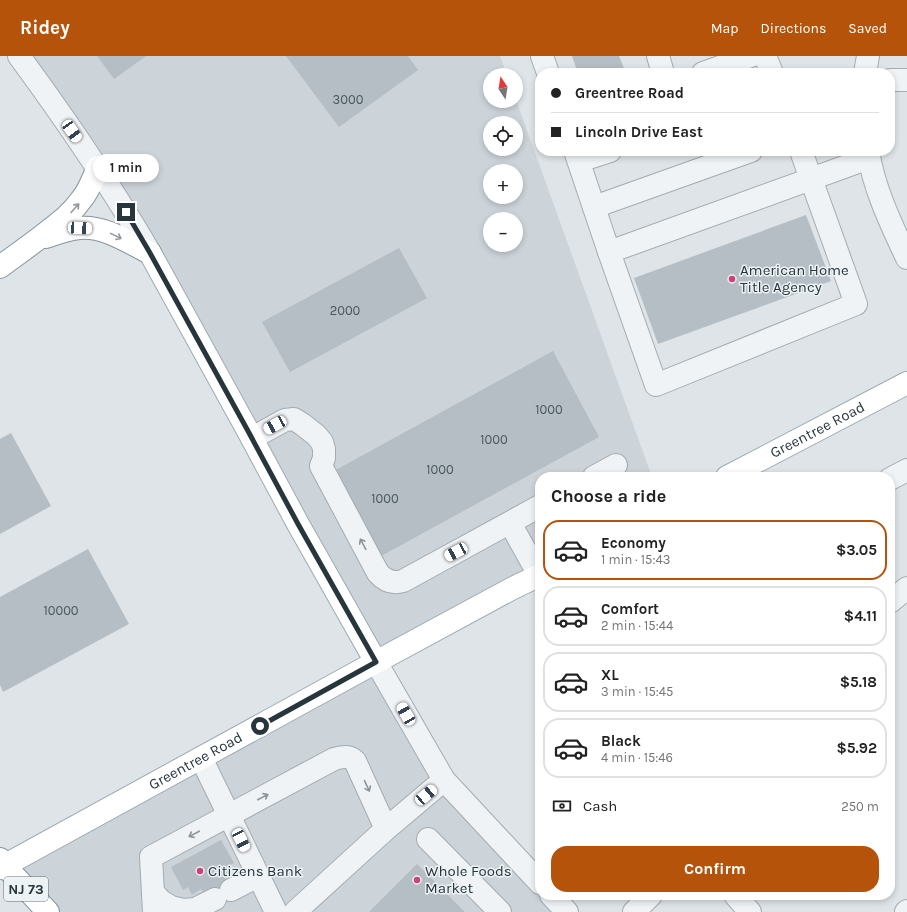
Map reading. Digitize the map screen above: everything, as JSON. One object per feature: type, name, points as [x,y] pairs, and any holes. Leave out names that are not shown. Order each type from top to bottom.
[{"type":"main road","points":[[0,266],[60,222],[73,210],[89,188],[98,168]]},
{"type":"main road","points":[[37,239],[68,230],[80,228],[93,229],[109,232],[150,253],[298,524],[376,662]]},
{"type":"main road","name":"Greentree Road","points":[[737,472],[907,383]]},
{"type":"main road","name":"Greentree Road","points":[[1,864],[201,758],[535,577]]},
{"type":"main road","name":"NJ 73","points":[[1,864],[48,912]]},
{"type":"street","points":[[19,56],[98,168],[150,253]]},
{"type":"street","points":[[542,56],[546,68]]},
{"type":"street","points":[[658,56],[662,68]]},
{"type":"street","points":[[717,68],[751,56]]},
{"type":"street","points":[[766,56],[770,68]]},
{"type":"street","points":[[895,80],[907,80]]},
{"type":"street","points":[[577,156],[656,384],[856,304],[803,156]]},
{"type":"street","points":[[594,207],[737,156]]},
{"type":"street","points":[[609,252],[811,179],[864,156]]},
{"type":"street","points":[[869,156],[876,184],[886,211],[902,234],[907,258]]},
{"type":"street","points":[[252,438],[285,420],[294,419],[302,424],[322,442],[324,458],[321,466],[378,573],[382,578],[394,583],[402,581],[535,509]]},
{"type":"street","points":[[603,472],[616,465]]},
{"type":"street","points":[[895,476],[907,470]]},
{"type":"street","points":[[510,523],[535,568]]},
{"type":"street","points":[[895,598],[907,588]]},
{"type":"street","points":[[376,662],[444,780],[535,878]]},
{"type":"street","points":[[258,876],[195,909],[183,910],[171,907],[161,901],[153,902],[151,857],[334,759],[341,757],[352,759],[357,765],[386,829]]},
{"type":"street","points":[[201,758],[258,876],[271,910]]},
{"type":"street","points":[[295,912],[386,829],[444,780]]},
{"type":"street","points":[[428,839],[500,912]]},
{"type":"street","points":[[556,900],[567,912]]},
{"type":"street","points":[[634,912],[646,900]]},
{"type":"street","points":[[739,900],[750,912]]},
{"type":"shaded area","points":[[7,56],[500,56],[504,68],[483,68],[483,108],[519,108],[522,116],[483,116],[483,156],[523,156],[523,119],[650,472],[535,472],[535,576],[376,662],[114,200]]},
{"type":"shaded area","points":[[376,662],[444,780],[535,878],[535,900],[556,900],[567,912],[48,912],[4,865]]},
{"type":"building","points":[[97,56],[146,56],[114,79]]},
{"type":"building","points":[[286,56],[408,56],[418,70],[339,127]]},
{"type":"building","points":[[572,56],[619,56],[624,68],[576,68]]},
{"type":"building","name":"American Home Title Agency","points":[[806,215],[831,281],[658,344],[634,278]]},
{"type":"building","points":[[399,248],[427,298],[290,372],[262,322]]},
{"type":"building","points":[[553,351],[599,437],[381,556],[334,471]]},
{"type":"building","points":[[11,433],[51,506],[0,534],[0,439]]},
{"type":"building","points":[[88,549],[129,624],[3,692],[0,685],[0,597]]},
{"type":"building","name":"Citizens Bank","points":[[221,840],[234,863],[226,867],[230,874],[224,877],[234,895],[218,904],[210,888],[203,892],[201,889],[192,895],[188,887],[183,890],[171,867]]},
{"type":"building","name":"Whole Foods Market","points":[[417,864],[465,912],[369,912]]},
{"type":"place","name":"American Home Title Agency","points":[[732,279]]},
{"type":"place","name":"Citizens Bank","points":[[200,871]]},
{"type":"place","name":"Whole Foods Market","points":[[417,880]]},
{"type":"route","points":[[126,212],[376,662],[260,726]]}]
